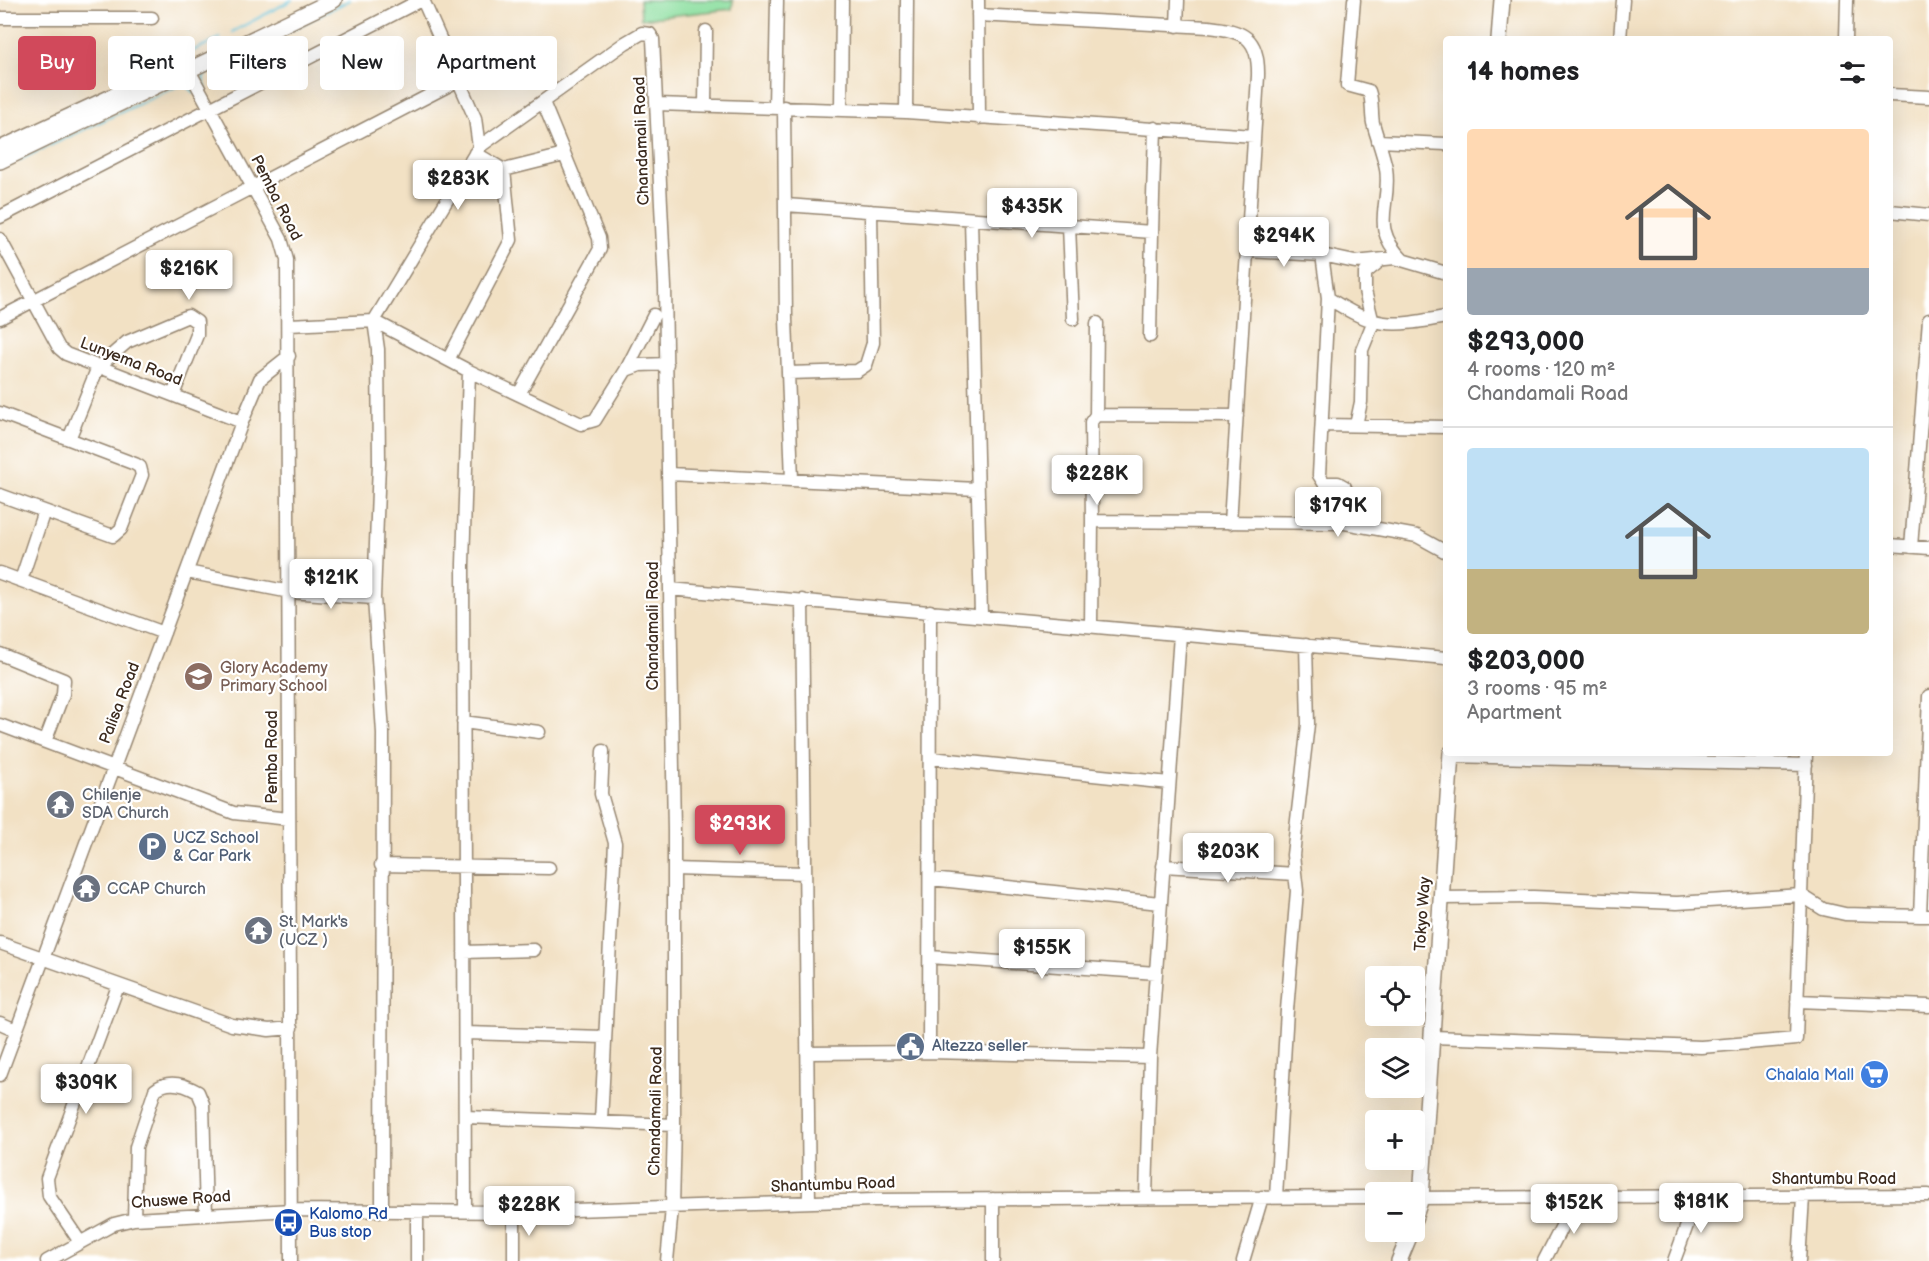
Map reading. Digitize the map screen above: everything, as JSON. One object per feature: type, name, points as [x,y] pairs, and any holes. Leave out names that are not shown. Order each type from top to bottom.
[{"type":"main road","points":[[195,63],[309,4],[334,0]]},
{"type":"main road","points":[[1499,36],[1502,0]]},
{"type":"main road","points":[[0,148],[134,90]]},
{"type":"main road","points":[[0,161],[141,90]]},
{"type":"main road","name":"Tokyo Way","points":[[1419,1182],[1433,1037],[1451,756]]},
{"type":"main road","points":[[1400,1261],[1407,1242]]},
{"type":"street","points":[[0,217],[422,0],[439,36]]},
{"type":"street","points":[[777,0],[779,106],[786,205],[792,480]]},
{"type":"street","points":[[841,109],[842,0]]},
{"type":"street","points":[[906,112],[907,0]]},
{"type":"street","points":[[978,0],[979,118]]},
{"type":"street","points":[[1177,26],[1178,0]]},
{"type":"street","points":[[1354,0],[1347,85],[1369,91],[1372,120],[1386,170],[1383,226],[1394,251],[1403,260]]},
{"type":"street","points":[[1620,36],[1623,0]]},
{"type":"street","points":[[1846,36],[1847,0]]},
{"type":"street","points":[[978,15],[1229,29],[1241,33],[1250,40],[1258,61],[1230,523]]},
{"type":"street","points":[[0,18],[152,18]]},
{"type":"street","points":[[705,105],[706,31]]},
{"type":"street","name":"Chandamali Road","points":[[543,102],[642,33],[650,34],[655,44],[669,474],[674,869],[674,1125],[672,1208],[667,1261]]},
{"type":"street","name":"Pemba Road","points":[[195,82],[255,188],[285,250],[289,325],[291,1261]]},
{"type":"street","points":[[0,318],[255,188],[440,90]]},
{"type":"street","points":[[448,360],[511,240],[504,170],[477,150],[475,118],[463,90]]},
{"type":"street","points":[[1893,95],[1929,98]]},
{"type":"street","points":[[382,1211],[383,733],[374,597],[379,463],[378,349],[374,321],[477,150],[543,102],[600,249],[519,394]]},
{"type":"street","points":[[657,104],[779,106],[906,112],[1254,136]]},
{"type":"street","points":[[1150,336],[1155,128]]},
{"type":"street","points":[[1378,141],[1443,144]]},
{"type":"street","points":[[504,170],[564,155]]},
{"type":"street","points":[[786,205],[1152,232]]},
{"type":"street","points":[[788,373],[857,371],[869,360],[873,343],[871,211]]},
{"type":"street","points":[[1893,211],[1929,215]]},
{"type":"street","points":[[971,219],[981,615]]},
{"type":"street","points":[[1069,226],[1073,319]]},
{"type":"street","name":"Lunyema Road","points":[[0,239],[59,348],[66,354],[242,422]]},
{"type":"street","points":[[1248,251],[1322,255],[1355,262],[1403,260],[1443,272]]},
{"type":"street","points":[[1322,255],[1328,298],[1320,481],[1345,487],[1348,503],[1345,523]]},
{"type":"street","points":[[1356,425],[1361,402],[1362,350],[1372,323],[1365,291],[1365,273],[1383,260]]},
{"type":"street","points":[[1328,298],[1372,323],[1388,325],[1443,317]]},
{"type":"street","points":[[289,325],[374,321],[469,371],[581,424],[590,424],[595,420],[626,370],[654,315]]},
{"type":"street","points":[[69,439],[98,367],[127,342],[188,316],[197,322],[197,335],[173,395]]},
{"type":"street","points":[[1911,547],[1929,320]]},
{"type":"street","points":[[1091,625],[1091,422],[1096,414],[1097,323]]},
{"type":"street","name":"Palisa Road","points":[[0,1075],[242,422],[260,379],[289,356]]},
{"type":"street","points":[[626,370],[640,365],[667,364]]},
{"type":"street","points":[[465,1212],[464,564],[469,371]]},
{"type":"street","points":[[0,413],[135,464],[142,471],[141,479],[117,535],[0,495]]},
{"type":"street","points":[[1096,414],[1237,416]]},
{"type":"street","points":[[1323,425],[1443,427]]},
{"type":"street","points":[[669,474],[977,489]]},
{"type":"street","points":[[21,580],[44,510]]},
{"type":"street","points":[[1092,521],[1345,523],[1417,536],[1443,550]]},
{"type":"street","points":[[1893,545],[1929,548]]},
{"type":"street","points":[[187,572],[290,592],[374,597]]},
{"type":"street","points":[[0,573],[164,633]]},
{"type":"street","points":[[670,589],[1443,658]]},
{"type":"street","points":[[802,600],[809,1202]]},
{"type":"street","points":[[929,1052],[930,611]]},
{"type":"street","points":[[1146,1197],[1150,1057],[1180,635]]},
{"type":"street","points":[[1276,1197],[1287,1010],[1297,891],[1293,855],[1308,724],[1306,645]]},
{"type":"street","points":[[0,654],[63,680],[63,694],[45,742]]},
{"type":"street","points":[[1442,898],[1533,897],[1667,903],[1801,895],[1824,909],[1845,914],[1924,916],[1929,696]]},
{"type":"street","points":[[464,722],[539,732]]},
{"type":"street","points":[[0,725],[234,813],[289,819]]},
{"type":"street","points":[[601,1121],[615,843],[601,794],[603,751]]},
{"type":"street","points":[[1433,1037],[1701,1047],[1796,1039],[1806,759],[1540,756]]},
{"type":"street","points":[[931,758],[1169,783]]},
{"type":"street","points":[[381,865],[549,868]]},
{"type":"street","points":[[1163,866],[1295,874]]},
{"type":"street","points":[[674,869],[805,873]]},
{"type":"street","points":[[931,879],[1160,903]]},
{"type":"street","points":[[0,943],[232,1025],[269,1030],[291,1028]]},
{"type":"street","points":[[464,952],[534,950]]},
{"type":"street","points":[[930,957],[1156,973]]},
{"type":"street","points":[[80,1242],[49,1196],[47,1178],[118,986]]},
{"type":"street","points":[[1797,1001],[1929,1006]]},
{"type":"street","points":[[0,1023],[16,1030]]},
{"type":"street","points":[[466,1033],[604,1037]]},
{"type":"street","points":[[807,1053],[929,1052],[1150,1057]]},
{"type":"street","points":[[134,1219],[136,1147],[155,1090],[162,1084],[169,1083],[198,1092],[203,1104],[206,1215]]},
{"type":"street","points":[[466,1117],[674,1125]]},
{"type":"street","points":[[1544,1261],[1578,1195]]},
{"type":"street","name":"Shantumbu Road","points":[[1425,1198],[1578,1195],[1803,1197],[1929,1195]]},
{"type":"street","points":[[1674,1261],[1698,1195]]},
{"type":"street","name":"Shantumbu Road","points":[[292,1210],[514,1212],[809,1202],[1146,1197],[1365,1197]]},
{"type":"street","points":[[1242,1261],[1262,1197]]},
{"type":"street","points":[[1799,1261],[1803,1197]]},
{"type":"street","points":[[993,1199],[993,1261]]},
{"type":"street","name":"Chuswe Road","points":[[47,1261],[114,1224],[134,1219],[292,1210]]},
{"type":"street","points":[[417,1212],[417,1261]]},
{"type":"street","points":[[514,1212],[514,1261]]},
{"type":"green space","points":[[640,0],[733,0],[732,9],[641,19]]},
{"type":"waterway","points":[[232,32],[292,0]]},
{"type":"waterway","points":[[206,88],[203,78],[207,72],[350,0]]},
{"type":"waterway","points":[[195,50],[207,44]]},
{"type":"waterway","points":[[19,160],[177,86],[186,85],[195,93]]},
{"type":"place","name":"Glory Academy Primary School","points":[[199,677]]},
{"type":"place","name":"Chilenje SDA Church","points":[[61,804]]},
{"type":"place","name":"UCZ School & Car Park","points":[[152,847]]},
{"type":"place","name":"CCAP Church","points":[[86,889]]},
{"type":"place","name":"St. Mark's (UCZ )","points":[[258,931]]},
{"type":"place","name":"Altezza seller","points":[[911,1046]]},
{"type":"place","name":"Chalala Mall","points":[[1875,1075]]},
{"type":"place","name":"Kalomo Rd Bus stop","points":[[288,1223]]}]
